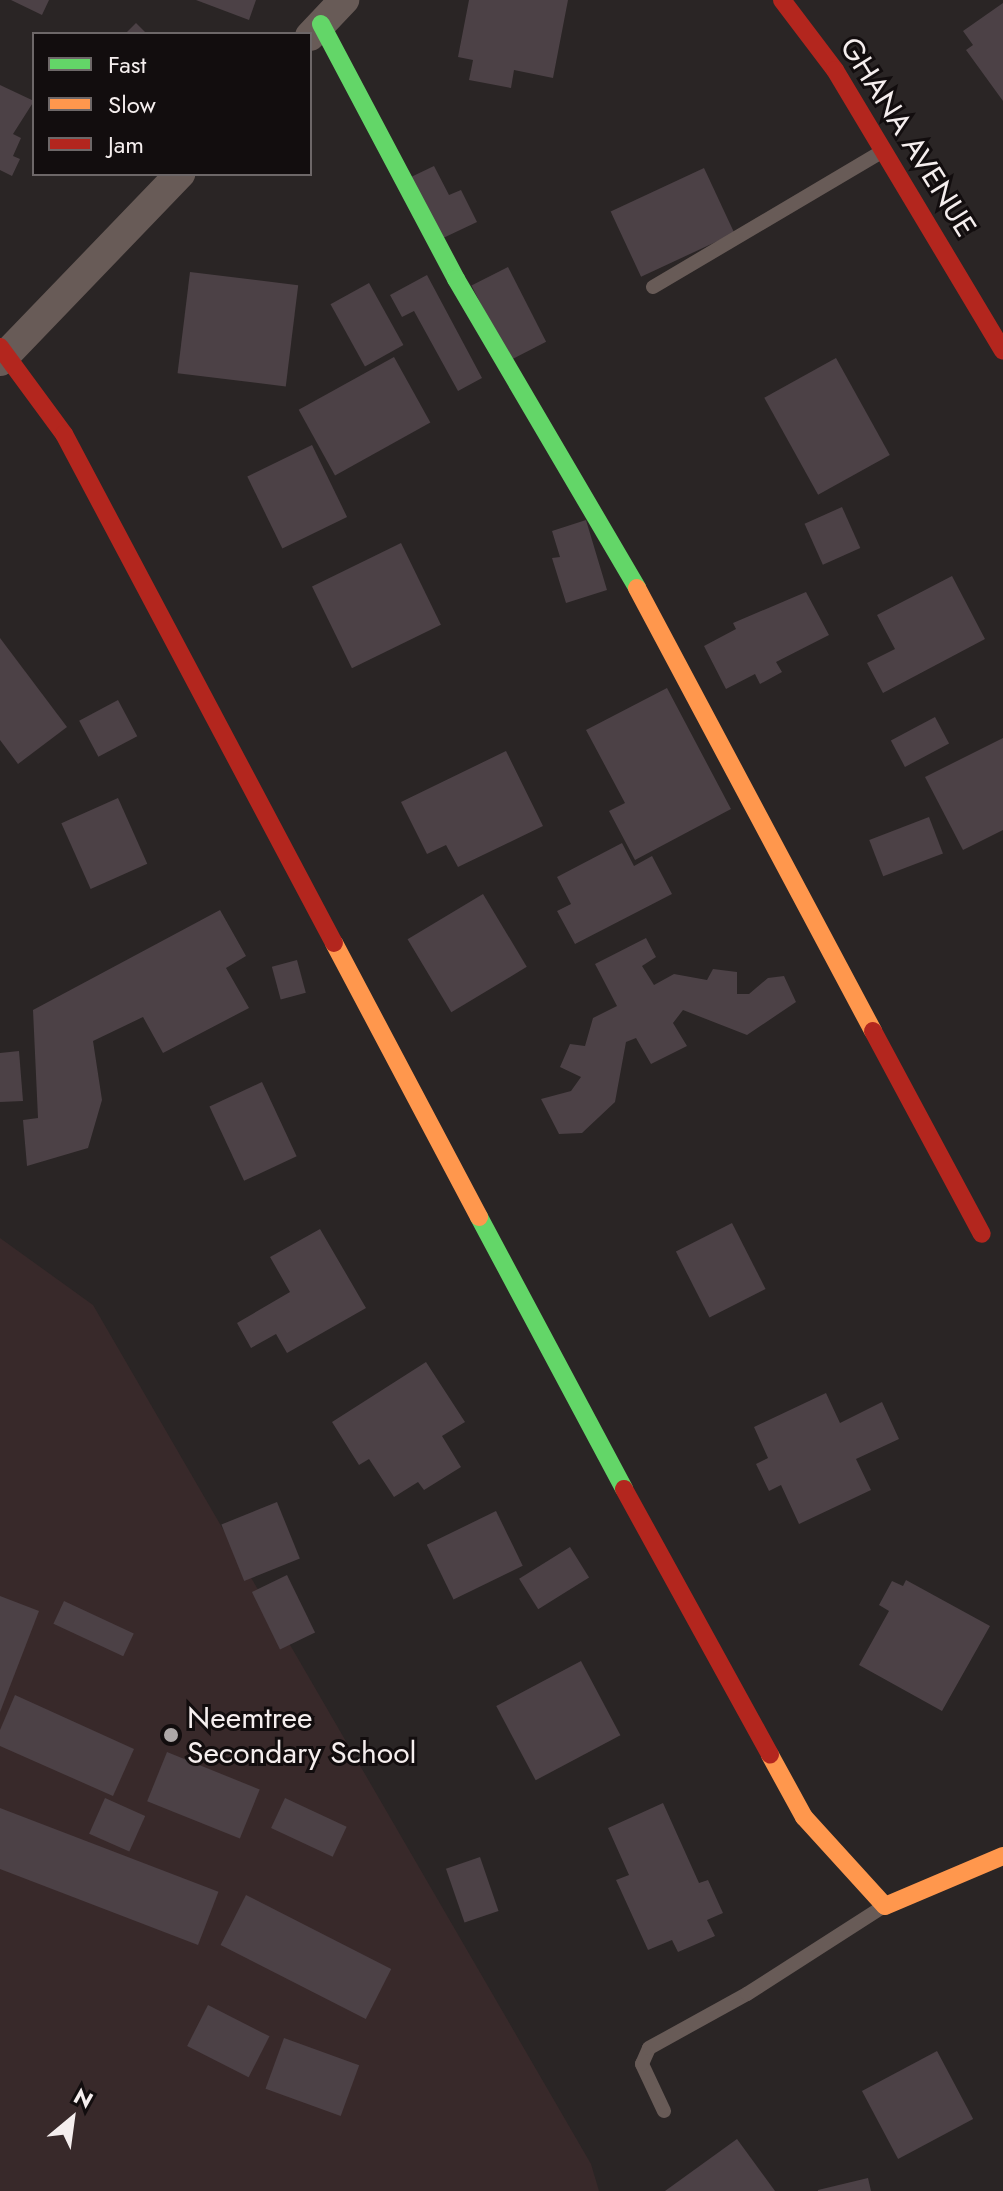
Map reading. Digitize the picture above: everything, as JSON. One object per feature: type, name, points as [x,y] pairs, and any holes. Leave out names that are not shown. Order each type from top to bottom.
[{"type":"street","points":[[344,0],[316,30],[456,279],[607,533],[982,1234]]},
{"type":"street","name":"GHANA AVENUE","points":[[782,0],[835,70],[1003,351]]},
{"type":"street","points":[[178,176],[3,354],[64,434],[612,1468],[804,1817],[885,1906],[1003,1856]]},
{"type":"lane","points":[[653,287],[884,151]]},
{"type":"lane","points":[[664,2111],[642,2064],[649,2048],[747,1994],[885,1906]]},
{"type":"shaded area","name":"Neemtree Secondary School","points":[[0,1238],[93,1305],[591,2164],[599,2191],[0,2191]]},
{"type":"building","points":[[11,0],[49,0],[42,15]]},
{"type":"building","points":[[196,0],[256,0],[249,20]]},
{"type":"building","points":[[469,0],[568,0],[553,78],[514,70],[511,88],[469,80],[473,60],[458,57]]},
{"type":"building","points":[[1003,3],[1003,101],[966,50],[973,45],[963,31]]},
{"type":"building","points":[[136,23],[145,32],[127,32]]},
{"type":"building","points":[[0,85],[32,100],[32,104],[13,134],[21,138],[13,156],[20,159],[12,176],[0,170]]},
{"type":"building","points":[[434,166],[449,195],[461,190],[477,222],[441,239],[411,177]]},
{"type":"building","points":[[704,168],[734,233],[641,277],[611,212]]},
{"type":"building","points":[[508,267],[546,342],[510,360],[471,286]]},
{"type":"building","points":[[190,272],[298,285],[286,387],[178,373]]},
{"type":"building","points":[[427,275],[482,378],[458,391],[414,311],[402,317],[390,295]]},
{"type":"building","points":[[369,283],[403,345],[365,366],[331,304]]},
{"type":"building","points":[[394,357],[430,423],[335,475],[299,410]]},
{"type":"building","points":[[836,358],[890,455],[818,495],[764,398]]},
{"type":"building","points":[[312,445],[347,517],[282,548],[247,477]]},
{"type":"building","points":[[842,507],[860,548],[823,565],[805,524]]},
{"type":"building","points":[[586,520],[607,590],[566,603],[552,558],[560,557],[552,531]]},
{"type":"building","points":[[401,543],[441,625],[352,668],[312,586]]},
{"type":"building","points":[[952,576],[985,639],[883,693],[867,663],[895,649],[877,615]]},
{"type":"building","points":[[806,592],[829,635],[776,662],[782,672],[760,684],[755,674],[726,689],[704,646],[736,629],[733,623]]},
{"type":"building","points":[[0,638],[67,727],[18,764],[0,740]]},
{"type":"building","points":[[667,688],[731,809],[635,860],[609,811],[625,803],[586,730]]},
{"type":"building","points":[[118,700],[137,736],[98,757],[79,721]]},
{"type":"building","points":[[935,717],[949,743],[905,767],[891,740]]},
{"type":"building","points":[[1003,738],[1003,830],[963,850],[925,777]]},
{"type":"building","points":[[506,751],[543,826],[458,867],[446,845],[427,854],[401,802]]},
{"type":"building","points":[[118,798],[147,864],[91,889],[61,823]]},
{"type":"building","points":[[929,817],[943,853],[883,876],[869,840]]},
{"type":"building","points":[[622,843],[634,866],[652,856],[672,894],[575,944],[557,911],[571,904],[557,877]]},
{"type":"building","points":[[483,894],[527,967],[451,1012],[408,939]]},
{"type":"building","points":[[220,910],[246,956],[226,968],[249,1008],[163,1053],[143,1017],[93,1041],[102,1100],[88,1148],[27,1166],[23,1120],[38,1118],[33,1010]]},
{"type":"building","points":[[646,938],[656,957],[642,966],[654,985],[674,974],[707,980],[713,969],[737,972],[737,994],[749,994],[768,978],[784,976],[796,1002],[747,1035],[683,1010],[673,1023],[687,1046],[651,1064],[636,1038],[626,1042],[615,1102],[582,1133],[559,1134],[541,1099],[571,1091],[581,1077],[560,1067],[570,1044],[585,1046],[593,1018],[617,1006],[595,964]]},
{"type":"building","points":[[297,960],[306,993],[281,1000],[272,967]]},
{"type":"building","points":[[19,1051],[23,1101],[0,1102],[0,1053]]},
{"type":"building","points":[[262,1082],[297,1156],[244,1181],[209,1107]]},
{"type":"building","points":[[732,1223],[766,1289],[709,1318],[676,1252]]},
{"type":"building","points":[[320,1229],[366,1308],[287,1353],[276,1334],[251,1348],[237,1323],[290,1292],[270,1257]]},
{"type":"building","points":[[426,1362],[465,1422],[442,1436],[461,1467],[424,1490],[418,1482],[394,1497],[369,1459],[359,1465],[332,1422]]},
{"type":"building","points":[[826,1393],[840,1423],[882,1402],[899,1439],[856,1459],[871,1490],[799,1524],[781,1485],[769,1491],[756,1464],[768,1458],[754,1427]]},
{"type":"building","points":[[277,1502],[300,1559],[244,1581],[221,1524]]},
{"type":"building","points":[[496,1511],[523,1566],[454,1600],[427,1545]]},
{"type":"building","points":[[570,1547],[589,1578],[538,1609],[519,1579]]},
{"type":"building","points":[[287,1575],[315,1633],[280,1650],[252,1592]]},
{"type":"building","points":[[906,1580],[990,1626],[942,1711],[859,1665],[889,1611],[879,1605],[892,1581],[903,1586]]},
{"type":"building","points":[[0,1596],[39,1611],[0,1712]]},
{"type":"building","points":[[64,1601],[134,1634],[123,1656],[53,1624]]},
{"type":"building","points":[[581,1661],[620,1735],[536,1780],[496,1706]]},
{"type":"building","points":[[15,1695],[134,1749],[113,1796],[0,1746],[0,1730]]},
{"type":"building","points":[[167,1752],[260,1789],[240,1839],[147,1801]]},
{"type":"building","points":[[105,1798],[145,1816],[129,1852],[89,1834]]},
{"type":"building","points":[[285,1798],[347,1827],[333,1857],[271,1828]]},
{"type":"building","points":[[663,1803],[699,1883],[708,1880],[723,1913],[707,1920],[715,1936],[678,1952],[672,1940],[648,1950],[616,1880],[629,1875],[608,1828]]},
{"type":"building","points":[[0,1808],[218,1892],[198,1945],[0,1869]]},
{"type":"building","points":[[480,1857],[499,1911],[465,1923],[446,1869]]},
{"type":"building","points":[[246,1895],[391,1969],[366,2019],[221,1945]]},
{"type":"building","points":[[208,2005],[269,2036],[249,2077],[187,2046]]},
{"type":"building","points":[[284,2038],[359,2065],[341,2116],[266,2089]]},
{"type":"building","points":[[937,2051],[973,2119],[898,2159],[862,2091]]},
{"type":"building","points":[[737,2139],[775,2191],[665,2191]]},
{"type":"building","points":[[868,2178],[871,2191],[818,2191],[818,2190]]},
{"type":"traffic: fast","points":[[321,24],[456,279],[637,588]]},
{"type":"traffic: fast","points":[[479,1217],[624,1489]]},
{"type":"traffic: slow","points":[[637,588],[873,1031]]},
{"type":"traffic: slow","points":[[334,943],[479,1217]]},
{"type":"traffic: slow","points":[[770,1755],[804,1817],[885,1906],[1003,1856]]},
{"type":"traffic: jam","points":[[782,0],[835,70],[1003,351]]},
{"type":"traffic: jam","points":[[0,347],[64,434],[334,943]]},
{"type":"traffic: jam","points":[[873,1031],[982,1234]]},
{"type":"traffic: jam","points":[[624,1489],[770,1755]]},
{"type":"place","name":"Neemtree Secondary School","points":[[171,1735]]}]
